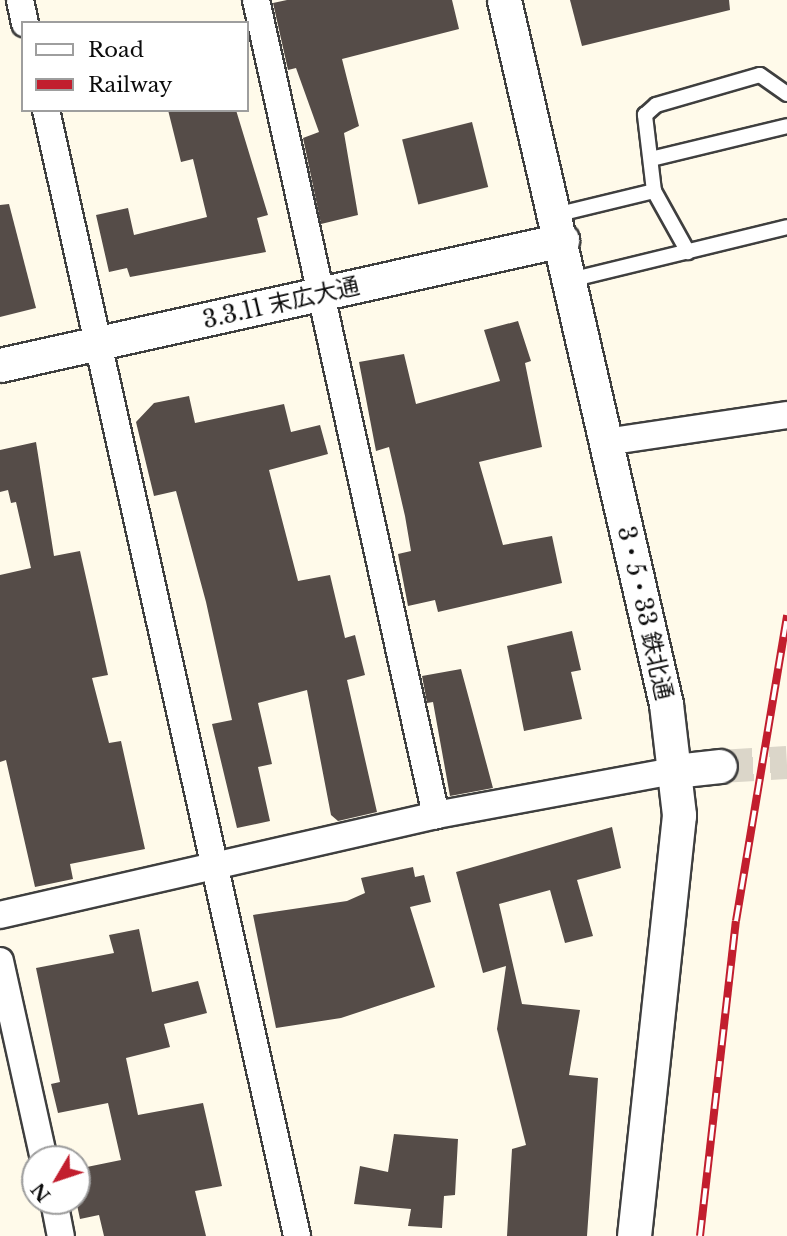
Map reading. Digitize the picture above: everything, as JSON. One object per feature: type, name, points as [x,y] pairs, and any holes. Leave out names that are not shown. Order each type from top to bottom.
[{"type":"street","points":[[20,0],[25,21]]},
{"type":"street","points":[[256,0],[436,815]]},
{"type":"street","name":"3・5・33 鉄北通","points":[[504,0],[559,228],[666,704],[680,815],[672,914],[634,1236]]},
{"type":"street","points":[[46,112],[102,343],[296,1236]]},
{"type":"street","name":"3.3.11 末広大通","points":[[0,365],[321,294],[559,228]]},
{"type":"street","points":[[606,442],[787,415]]},
{"type":"street","points":[[0,915],[217,869],[436,815],[674,771],[720,766]]},
{"type":"street","points":[[0,961],[41,1145]]},
{"type":"street","points":[[57,1215],[61,1236]]},
{"type":"lane","points":[[688,252],[653,191],[645,115],[656,105],[760,75],[787,94]]},
{"type":"lane","points":[[651,159],[787,126]]},
{"type":"lane","points":[[559,228],[653,191]]},
{"type":"lane","points":[[570,280],[787,227]]},
{"type":"building","points":[[287,0],[452,0],[459,29],[342,59],[359,126],[344,133],[358,215],[321,224],[303,138],[319,132],[296,68],[288,70],[273,3]]},
{"type":"building","points":[[570,0],[729,0],[730,10],[582,46]]},
{"type":"building","points":[[168,112],[237,112],[268,215],[257,218],[266,252],[130,277],[127,268],[109,272],[96,215],[128,208],[134,235],[207,217],[193,159],[181,162]]},
{"type":"building","points":[[472,122],[488,187],[418,204],[402,139]]},
{"type":"building","points":[[9,204],[36,308],[0,317],[0,205]]},
{"type":"building","points":[[518,321],[531,361],[525,363],[542,447],[479,462],[503,545],[552,536],[562,583],[438,612],[435,600],[408,606],[398,554],[411,551],[405,516],[389,447],[376,451],[359,362],[404,354],[416,404],[500,381],[484,330]]},
{"type":"building","points":[[189,396],[195,423],[284,404],[291,432],[320,425],[328,454],[269,470],[298,581],[330,575],[345,638],[355,635],[365,675],[347,680],[377,812],[338,821],[331,815],[307,690],[258,703],[272,764],[258,767],[270,821],[237,828],[212,724],[232,720],[206,602],[176,491],[154,496],[136,422],[154,403]]},
{"type":"building","points":[[36,442],[54,556],[80,551],[108,675],[92,678],[109,743],[121,741],[145,849],[70,864],[73,879],[35,887],[6,760],[0,762],[0,575],[31,568],[16,502],[11,503],[8,490],[0,492],[0,450]]},
{"type":"building","points":[[572,631],[581,670],[571,672],[582,719],[524,731],[507,646]]},
{"type":"building","points":[[461,669],[493,788],[450,796],[433,702],[427,703],[422,676]]},
{"type":"building","points":[[612,827],[621,868],[577,880],[593,936],[565,943],[550,890],[499,904],[522,1004],[580,1010],[569,1075],[598,1078],[587,1236],[507,1236],[512,1149],[526,1145],[497,1029],[506,966],[483,973],[456,872]]},
{"type":"building","points":[[413,867],[415,877],[424,875],[431,902],[410,907],[435,987],[341,1018],[276,1028],[253,915],[347,901],[365,893],[361,878]]},
{"type":"building","points":[[139,929],[152,992],[198,981],[207,1013],[164,1024],[170,1047],[126,1058],[138,1115],[203,1103],[222,1186],[195,1191],[206,1236],[104,1236],[99,1215],[80,1219],[79,1215],[91,1215],[91,1166],[121,1160],[108,1103],[58,1113],[51,1084],[60,1082],[36,968],[114,953],[109,935]]},
{"type":"building","points":[[394,1134],[458,1139],[455,1195],[444,1196],[442,1228],[408,1226],[411,1209],[354,1204],[360,1166],[388,1172]]},
{"type":"tunnel","points":[[720,766],[787,762]]},
{"type":"railway","points":[[700,1236],[736,921],[787,615]]}]
